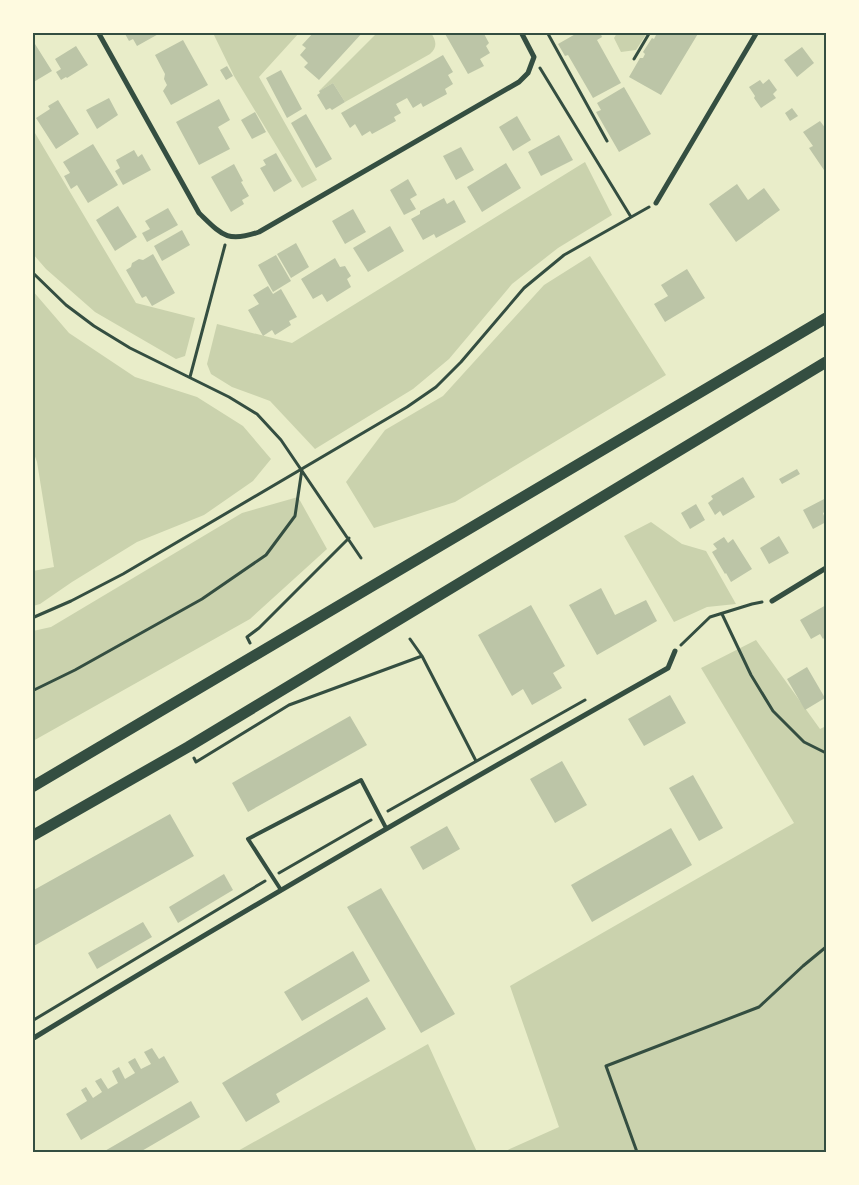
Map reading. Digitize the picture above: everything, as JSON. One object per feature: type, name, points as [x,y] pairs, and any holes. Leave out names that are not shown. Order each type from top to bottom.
[{"type":"highway","points":[[32,787],[826,318]]},
{"type":"highway","points":[[32,836],[188,747],[826,362]]},
{"type":"street","points":[[98,32],[199,213],[227,237],[245,237],[259,232],[519,82],[528,73],[534,57],[521,32]]},
{"type":"street","points":[[656,203],[757,32]]},
{"type":"street","points":[[772,601],[826,568]]},
{"type":"street","points":[[32,1039],[386,828],[668,668],[675,651]]},
{"type":"lane","points":[[281,890],[248,839],[361,780],[386,828]]},
{"type":"path","points":[[547,32],[607,141]]},
{"type":"path","points":[[634,59],[650,32]]},
{"type":"path","points":[[534,57],[631,217]]},
{"type":"path","points":[[32,618],[71,601],[123,574],[407,407],[436,387],[479,342],[524,288],[564,255],[656,203]]},
{"type":"path","points":[[190,377],[227,237]]},
{"type":"path","points":[[32,272],[66,305],[94,326],[130,348],[229,397],[256,414],[281,440],[361,558]]},
{"type":"path","points":[[32,691],[75,670],[202,599],[266,555],[295,516],[302,469]]},
{"type":"path","points":[[246,637],[259,628],[348,538]]},
{"type":"path","points":[[675,651],[710,617],[752,604],[772,601]]},
{"type":"path","points":[[722,614],[751,675],[773,711],[804,742],[826,753]]},
{"type":"path","points":[[410,639],[422,656],[482,773]]},
{"type":"path","points":[[196,762],[289,706],[422,656]]},
{"type":"path","points":[[32,1021],[273,876],[588,699]]},
{"type":"path","points":[[637,1152],[606,1066],[759,1007],[826,947]]},
{"type":"green space","points":[[213,33],[299,33],[259,77],[317,180],[302,188],[234,76]]},
{"type":"green space","points":[[377,33],[431,33],[435,46],[430,54],[345,102],[333,83],[319,91]]},
{"type":"green space","points":[[617,33],[647,33],[636,50],[621,52],[614,38]]},
{"type":"green space","points":[[32,128],[136,303],[195,318],[185,356],[176,359],[95,312],[46,269],[33,254]]},
{"type":"green space","points":[[585,162],[612,215],[558,248],[512,284],[449,359],[413,389],[315,449],[270,401],[232,387],[211,374],[207,364],[217,324],[292,343]]},
{"type":"green space","points":[[590,256],[666,375],[455,502],[374,528],[346,482],[385,430],[443,396],[544,285]]},
{"type":"green space","points":[[32,290],[69,333],[135,377],[197,397],[243,426],[271,459],[253,481],[204,515],[137,542],[40,604],[33,606],[33,571],[54,567],[37,462],[33,451]]},
{"type":"green space","points":[[298,497],[327,549],[250,619],[33,741],[33,631],[51,627],[242,513]]},
{"type":"green space","points":[[651,522],[682,544],[706,551],[736,604],[707,607],[674,622],[624,536]]},
{"type":"green space","points":[[756,640],[820,729],[826,726],[826,1152],[503,1152],[559,1127],[510,986],[794,823],[701,668]]},
{"type":"green space","points":[[428,1044],[477,1152],[236,1152]]},
{"type":"building","points":[[124,32],[162,32],[137,46],[133,39],[129,41]]},
{"type":"building","points":[[314,32],[363,32],[319,80],[304,67],[308,63],[300,55],[306,48],[302,45]]},
{"type":"building","points":[[444,32],[483,32],[489,43],[486,46],[490,53],[480,59],[484,66],[468,74]]},
{"type":"building","points":[[579,32],[600,32],[602,37],[597,40],[621,83],[593,98],[568,55],[565,56],[558,44]]},
{"type":"building","points":[[655,32],[699,32],[661,95],[629,77],[640,58],[643,58],[645,54],[643,52],[652,38],[654,39]]},
{"type":"building","points":[[183,40],[208,85],[171,105],[163,91],[167,85],[164,79],[165,74],[155,55]]},
{"type":"building","points":[[35,44],[52,71],[32,83],[32,45]]},
{"type":"building","points":[[76,46],[88,65],[61,80],[56,72],[61,69],[55,59]]},
{"type":"building","points":[[802,47],[814,63],[797,77],[784,60]]},
{"type":"building","points":[[443,55],[453,72],[448,75],[453,84],[445,89],[447,94],[423,107],[421,103],[413,108],[407,98],[396,104],[401,113],[394,117],[396,121],[372,134],[370,131],[362,136],[355,124],[350,128],[341,113]]},
{"type":"building","points":[[227,66],[233,76],[226,80],[220,70]]},
{"type":"building","points":[[281,70],[302,109],[287,118],[266,78]]},
{"type":"building","points":[[769,79],[777,90],[773,94],[776,98],[761,108],[749,87],[760,80],[763,84]]},
{"type":"building","points":[[333,83],[345,102],[332,110],[330,108],[326,110],[317,95],[320,93],[319,91]]},
{"type":"building","points":[[624,87],[651,134],[619,152],[596,112],[601,110],[597,103]]},
{"type":"building","points":[[109,98],[118,115],[97,129],[86,110]]},
{"type":"building","points":[[219,99],[230,120],[218,127],[230,149],[199,165],[176,122]]},
{"type":"building","points":[[58,100],[79,134],[56,149],[36,118],[50,109],[48,106]]},
{"type":"building","points":[[792,108],[798,116],[790,121],[785,113]]},
{"type":"building","points":[[255,112],[266,132],[252,139],[241,120]]},
{"type":"building","points":[[306,114],[332,159],[316,168],[291,123]]},
{"type":"building","points":[[517,116],[531,140],[513,151],[499,127]]},
{"type":"building","points":[[820,121],[826,129],[826,173],[809,148],[813,146],[803,132]]},
{"type":"building","points":[[559,135],[573,160],[541,176],[528,152]]},
{"type":"building","points":[[93,144],[118,185],[88,203],[77,185],[71,189],[64,176],[70,173],[63,162]]},
{"type":"building","points":[[461,147],[474,170],[456,180],[443,156]]},
{"type":"building","points":[[134,150],[138,157],[142,154],[151,170],[123,185],[115,171],[120,168],[116,160]]},
{"type":"building","points":[[276,153],[292,181],[274,192],[260,168],[266,165],[263,160]]},
{"type":"building","points":[[506,163],[521,188],[482,212],[467,187]]},
{"type":"building","points":[[234,164],[249,196],[242,200],[244,204],[231,212],[211,177]]},
{"type":"building","points":[[408,179],[417,195],[410,199],[416,209],[404,215],[390,190]]},
{"type":"building","points":[[737,184],[748,200],[764,188],[780,210],[736,242],[709,204]]},
{"type":"building","points":[[444,198],[447,204],[454,200],[466,222],[436,238],[434,234],[423,240],[411,219],[420,214],[420,211]]},
{"type":"building","points":[[118,206],[137,237],[115,251],[96,220]]},
{"type":"building","points":[[168,208],[178,225],[147,242],[142,233],[150,229],[145,221]]},
{"type":"building","points":[[353,209],[366,232],[345,244],[332,221]]},
{"type":"building","points":[[390,226],[404,251],[368,272],[353,248]]},
{"type":"building","points":[[182,230],[190,245],[162,261],[154,246]]},
{"type":"building","points":[[296,243],[309,267],[291,278],[277,254]]},
{"type":"building","points":[[153,254],[175,293],[152,306],[146,296],[142,298],[126,270],[131,267],[132,263],[139,259],[143,260]]},
{"type":"building","points":[[276,255],[291,281],[273,292],[258,265]]},
{"type":"building","points":[[335,258],[340,267],[345,266],[351,276],[347,279],[351,287],[327,302],[322,294],[313,299],[301,279]]},
{"type":"building","points":[[687,269],[705,298],[665,322],[654,304],[668,296],[661,285]]},
{"type":"building","points":[[268,286],[273,294],[281,289],[297,317],[289,321],[291,325],[275,335],[272,330],[263,336],[248,310],[259,304],[253,295]]},
{"type":"building","points":[[797,469],[800,474],[782,484],[779,479]]},
{"type":"building","points":[[743,477],[755,497],[723,516],[720,511],[715,515],[708,503],[713,499],[711,496]]},
{"type":"building","points":[[826,498],[826,511],[823,513],[826,522],[813,529],[803,510]]},
{"type":"building","points":[[696,504],[705,520],[690,529],[681,513]]},
{"type":"building","points":[[779,536],[789,553],[769,564],[760,548]]},
{"type":"building","points":[[724,537],[728,543],[733,539],[752,569],[731,582],[712,552],[717,549],[713,544]]},
{"type":"building","points":[[601,588],[615,615],[646,600],[657,621],[597,655],[569,605]]},
{"type":"building","points":[[531,605],[565,666],[553,673],[562,688],[532,705],[523,689],[512,696],[478,635]]},
{"type":"building","points":[[826,605],[826,636],[823,639],[820,634],[811,639],[800,620]]},
{"type":"building","points":[[807,667],[825,698],[805,710],[787,679]]},
{"type":"building","points":[[670,695],[686,723],[644,746],[628,719]]},
{"type":"building","points":[[350,716],[367,745],[248,812],[232,783]]},
{"type":"building","points":[[562,761],[587,805],[555,823],[530,779]]},
{"type":"building","points":[[693,775],[723,828],[699,841],[669,788]]},
{"type":"building","points":[[170,814],[194,856],[32,947],[32,891]]},
{"type":"building","points":[[447,826],[460,849],[423,870],[410,847]]},
{"type":"building","points":[[671,828],[692,865],[592,922],[571,885]]},
{"type":"building","points":[[224,874],[233,890],[178,923],[169,907]]},
{"type":"building","points":[[381,888],[455,1014],[421,1033],[347,907]]},
{"type":"building","points":[[143,922],[152,937],[97,969],[88,953]]},
{"type":"building","points":[[353,951],[370,981],[302,1021],[284,992]]},
{"type":"building","points":[[367,997],[386,1029],[276,1094],[280,1102],[246,1122],[222,1083]]},
{"type":"building","points":[[152,1048],[159,1059],[164,1056],[179,1082],[81,1140],[66,1114],[87,1101],[81,1090],[86,1087],[93,1098],[102,1092],[95,1081],[101,1078],[108,1089],[118,1083],[112,1071],[119,1067],[125,1079],[135,1073],[128,1062],[135,1058],[141,1069],[151,1064],[144,1052]]},
{"type":"building","points":[[191,1101],[200,1117],[140,1152],[103,1152]]}]
